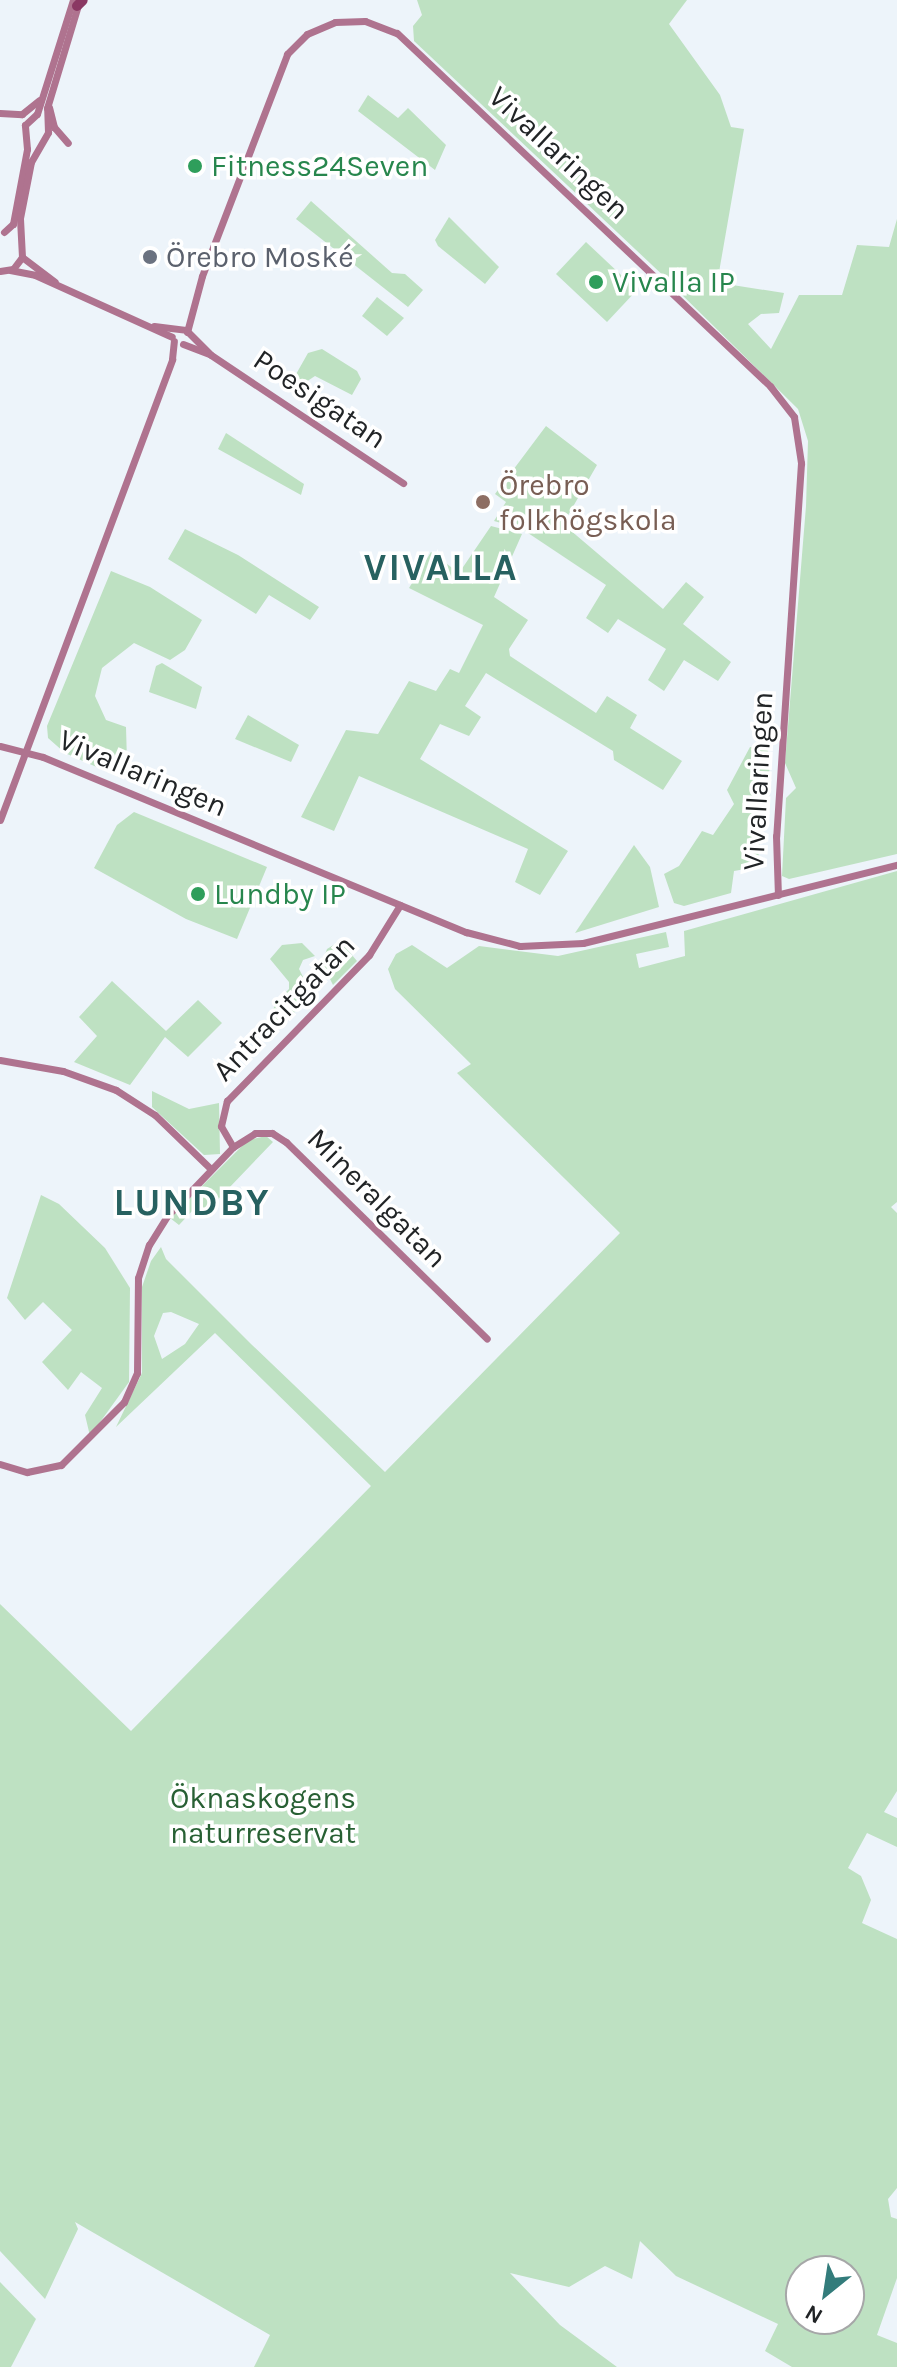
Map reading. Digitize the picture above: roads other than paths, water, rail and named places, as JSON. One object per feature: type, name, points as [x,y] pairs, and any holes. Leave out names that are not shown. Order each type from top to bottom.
[{"type":"street","points":[[21,244],[2,232],[13,224],[25,125],[35,118],[46,97],[78,1]]},
{"type":"street","name":"Vivallaringen","points":[[365,21],[393,31],[782,398],[794,417],[801,444],[776,836],[778,895],[596,940],[547,947],[479,937],[27,751],[180,337],[287,54],[307,34],[335,22],[365,21]]},
{"type":"street","points":[[0,113],[29,112],[46,97]]},
{"type":"street","points":[[4,272],[22,257],[22,205],[40,142],[48,135],[46,97]]},
{"type":"street","points":[[46,97],[54,127],[68,143]]},
{"type":"street","points":[[35,118],[45,121]]},
{"type":"street","points":[[25,135],[40,142]]},
{"type":"street","name":"Poesigatan","points":[[22,257],[67,290]]},
{"type":"street","name":"Poesigatan","points":[[4,272],[67,290],[180,337],[403,483]]},
{"type":"street","points":[[0,746],[27,751],[0,820]]},
{"type":"street","points":[[778,895],[897,865]]},
{"type":"street","name":"Antracitgatan","points":[[233,1147],[221,1126],[227,1101],[386,936],[400,905]]},
{"type":"street","points":[[0,1060],[63,1071],[116,1090],[155,1115],[211,1169]]},
{"type":"street","name":"Mineralgatan","points":[[0,1464],[27,1472],[61,1465],[124,1402],[137,1371],[138,1278],[145,1253],[167,1216],[233,1147],[255,1133],[272,1133],[286,1142],[487,1339]]},
{"type":"place","name":"Fitness24Seven","points":[[195,166]]},
{"type":"place","name":"Örebro Moské","points":[[150,257]]},
{"type":"place","name":"Vivalla IP","points":[[596,282]]},
{"type":"place","name":"Örebro folkhögskola","points":[[483,502]]},
{"type":"place","name":"Lundby IP","points":[[198,894]]},
{"type":"district","name":"VIVALLA","points":[[441,568]]},
{"type":"district","name":"LUNDBY","points":[[192,1203]]},
{"type":"park label","name":"Öknaskogens naturreservat","points":[[263,1815]]}]
